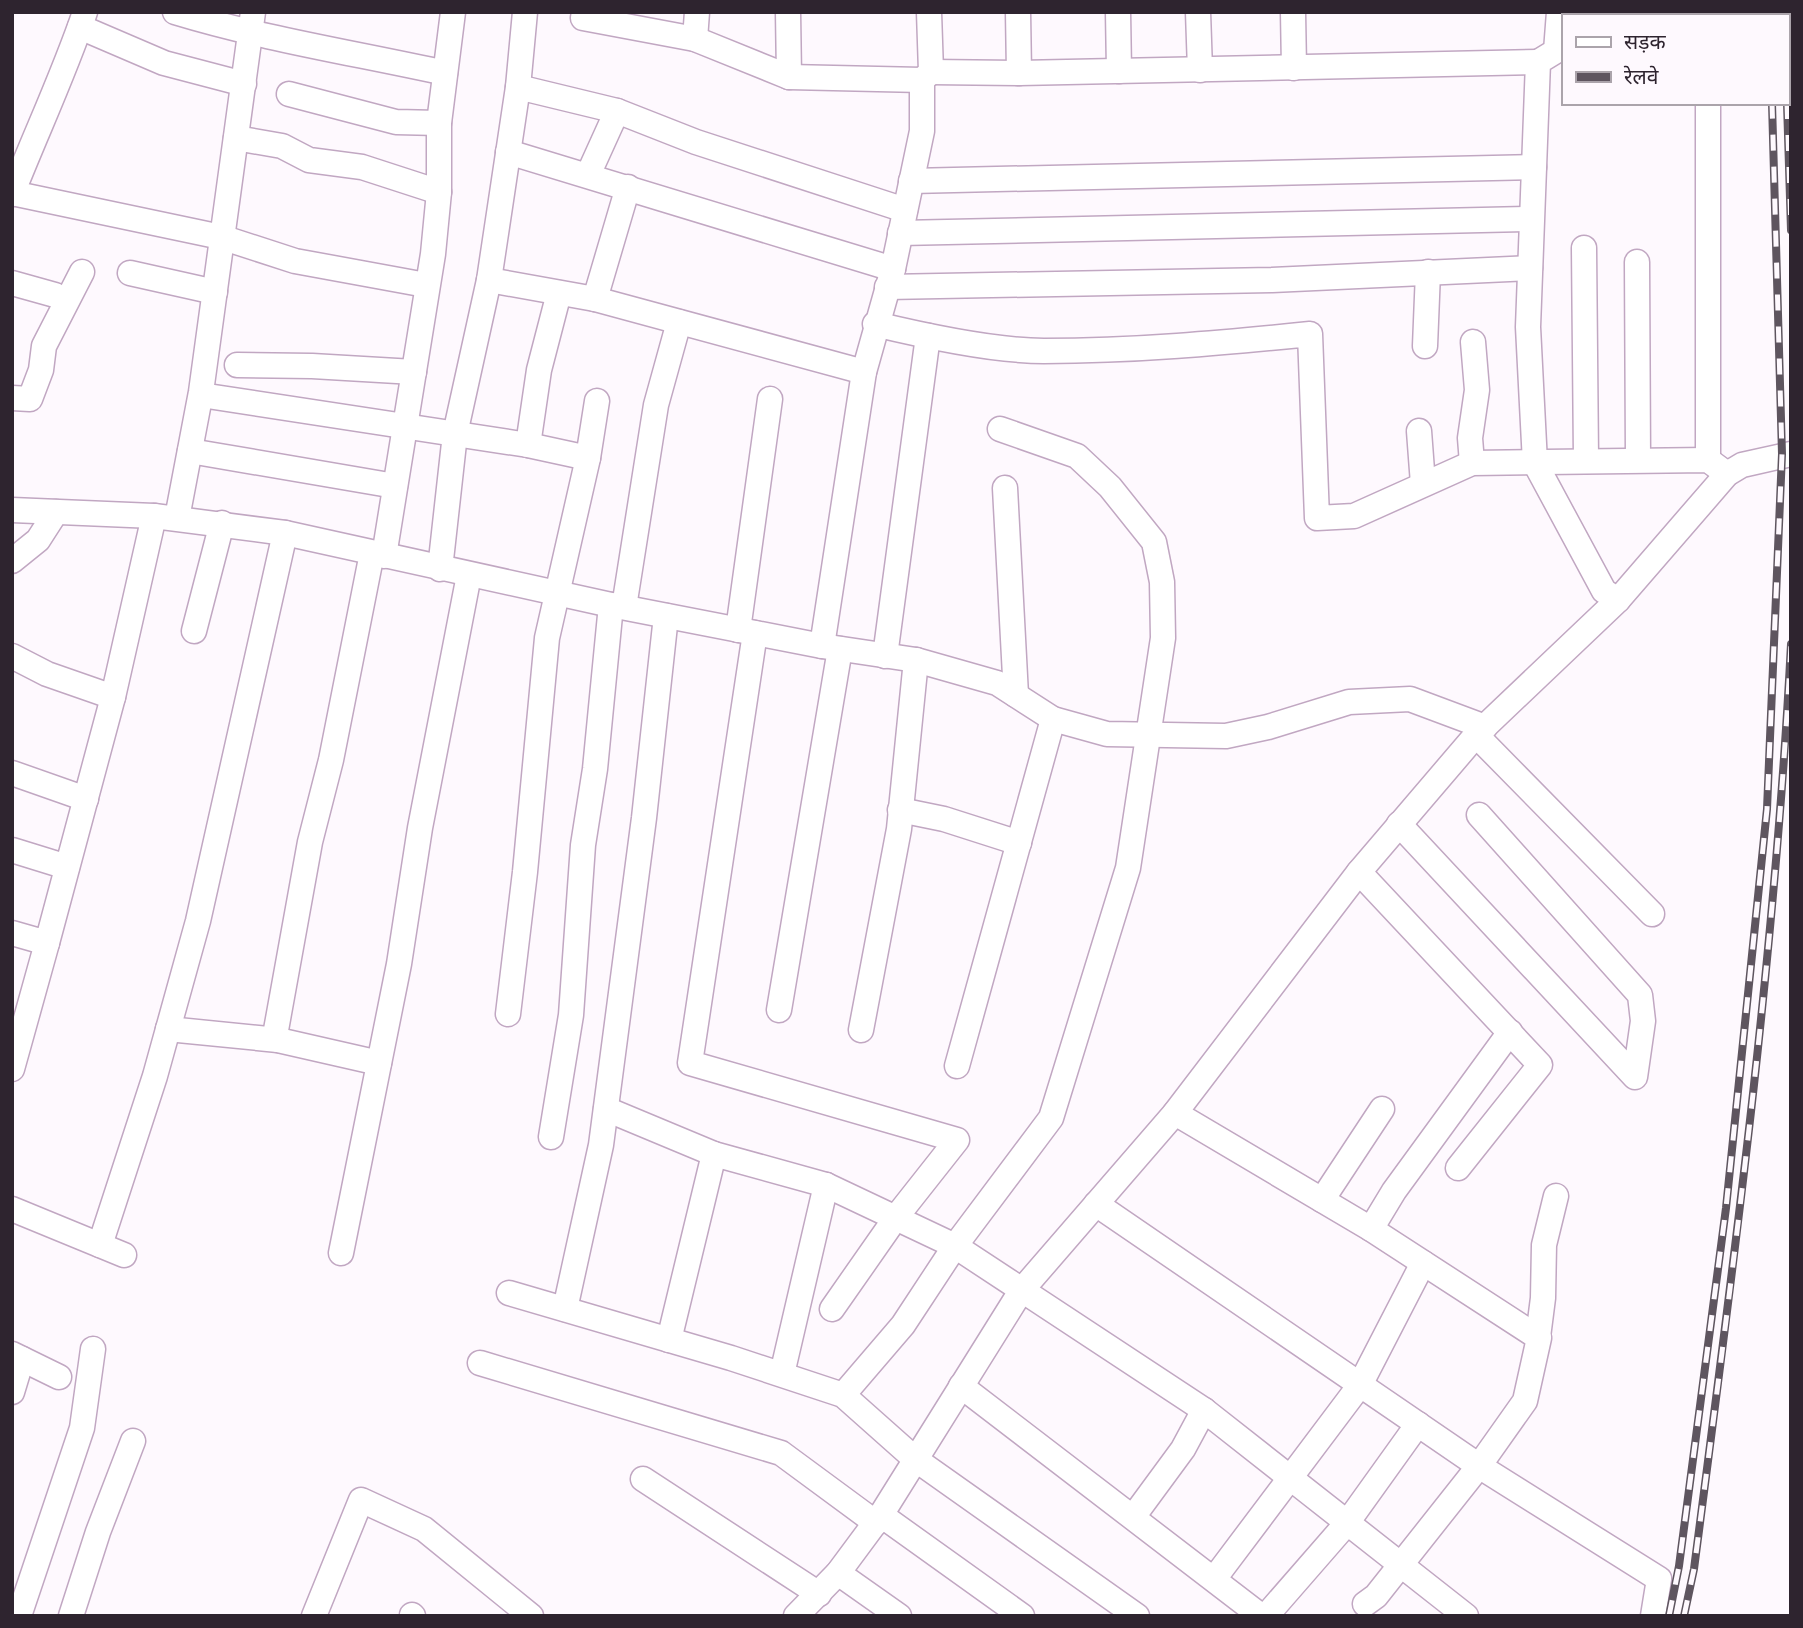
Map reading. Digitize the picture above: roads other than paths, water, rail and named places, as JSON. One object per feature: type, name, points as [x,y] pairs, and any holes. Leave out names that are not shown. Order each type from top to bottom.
[{"type":"street","points":[[175,12],[252,23],[344,50],[445,74]]},
{"type":"street","points":[[278,1040],[276,1030],[310,842],[395,486],[406,428],[439,192],[439,123],[453,12]]},
{"type":"street","points":[[440,569],[455,434],[489,280],[518,87],[525,12]]},
{"type":"street","points":[[584,12],[583,18],[695,39],[789,77],[1294,68],[1553,55]]},
{"type":"street","points":[[695,39],[697,12]]},
{"type":"street","points":[[788,12],[789,77]]},
{"type":"street","points":[[779,1010],[831,647],[864,372],[875,324],[890,278],[922,131],[929,12]]},
{"type":"street","points":[[1018,12],[1019,73]]},
{"type":"street","points":[[1118,12],[1119,71]]},
{"type":"street","points":[[1198,12],[1200,70]]},
{"type":"street","points":[[1293,12],[1294,68]]},
{"type":"street","points":[[1559,12],[1534,167],[1531,219],[1528,327],[1535,463],[1604,592],[1618,600]]},
{"type":"street","points":[[243,84],[164,63],[82,19],[62,78],[45,111],[12,193],[221,237],[295,261],[426,285]]},
{"type":"street","points":[[12,1069],[18,1032],[47,943],[113,697],[165,517],[190,451],[201,395],[252,23]]},
{"type":"street","points":[[518,87],[617,111],[903,221],[1531,219]]},
{"type":"street","points":[[289,94],[396,122],[439,123]]},
{"type":"street","points":[[796,1616],[838,1573],[878,1519],[1021,1292],[1175,1113],[1399,824],[1480,731],[1618,600],[1717,467],[1708,105]]},
{"type":"street","points":[[588,175],[617,111]]},
{"type":"street","points":[[236,138],[282,146],[309,160],[362,167],[439,192]]},
{"type":"street","points":[[508,152],[628,187],[890,278],[1272,280],[1530,268]]},
{"type":"street","points":[[911,181],[1534,167]]},
{"type":"street","points":[[595,299],[628,187]]},
{"type":"street","points":[[1584,248],[1586,459]]},
{"type":"street","points":[[1637,262],[1638,460]]},
{"type":"street","points":[[12,398],[30,399],[41,370],[44,346],[82,272]]},
{"type":"street","points":[[1424,346],[1428,272]]},
{"type":"street","points":[[130,273],[215,292]]},
{"type":"street","points":[[489,280],[595,299],[864,372]]},
{"type":"street","points":[[12,283],[55,295]]},
{"type":"street","points":[[528,444],[539,370],[559,293]]},
{"type":"street","points":[[551,1137],[570,1014],[583,845],[618,606],[656,405],[679,322]]},
{"type":"street","points":[[875,324],[928,336],[1042,351],[1179,347],[1310,334],[1317,518],[1354,516],[1472,463],[1535,463],[1586,459],[1638,460],[1717,467],[1742,465],[1791,454]]},
{"type":"street","points":[[885,656],[928,336]]},
{"type":"street","points":[[1472,463],[1470,438],[1477,390],[1474,342]]},
{"type":"street","points":[[237,365],[324,366],[414,372]]},
{"type":"street","points":[[201,395],[406,428],[528,444],[588,458]]},
{"type":"street","points":[[770,399],[747,631],[690,1063],[957,1140],[897,1216],[832,1309]]},
{"type":"street","points":[[508,1014],[524,886],[547,638],[588,458],[597,401]]},
{"type":"street","points":[[843,1395],[903,1325],[955,1246],[1051,1118],[1128,868],[1163,638],[1162,582],[1154,542],[1110,487],[1077,456],[1000,429]]},
{"type":"street","points":[[1419,431],[1423,484]]},
{"type":"street","points":[[190,451],[395,486]]},
{"type":"street","points":[[1005,488],[1016,695]]},
{"type":"street","points":[[12,510],[165,517],[285,533],[440,569],[666,616],[916,660],[997,683],[1053,719],[1107,734],[1226,736],[1349,702],[1410,699],[1480,731],[1652,914]]},
{"type":"street","points":[[12,561],[38,540],[56,512]]},
{"type":"street","points":[[194,631],[222,523]]},
{"type":"street","points":[[100,1245],[168,1029],[198,921],[285,533]]},
{"type":"street","points":[[341,1253],[399,964],[422,815],[470,575]]},
{"type":"street","points":[[565,1309],[606,1109],[642,832],[666,616]]},
{"type":"street","points":[[12,656],[47,674],[113,697]]},
{"type":"street","points":[[862,1030],[900,810],[916,660]]},
{"type":"street","points":[[957,1066],[1053,719]]},
{"type":"street","points":[[12,773],[86,799]]},
{"type":"street","points":[[900,810],[944,819],[1019,843]]},
{"type":"street","points":[[1399,824],[1635,1077],[1643,1021],[1640,995],[1479,815]]},
{"type":"street","points":[[12,850],[68,867]]},
{"type":"street","points":[[1359,873],[1540,1065],[1458,1168]]},
{"type":"street","points":[[12,933],[47,943]]},
{"type":"street","points":[[168,1029],[278,1040],[379,1063]]},
{"type":"street","points":[[1371,1229],[1394,1191],[1510,1032]]},
{"type":"street","points":[[606,1109],[714,1154],[826,1185],[897,1216],[955,1246],[1021,1292],[1204,1410],[1401,1564],[1455,1612]]},
{"type":"street","points":[[1322,1200],[1382,1109]]},
{"type":"street","points":[[1175,1113],[1371,1229],[1538,1337]]},
{"type":"street","points":[[669,1340],[714,1154]]},
{"type":"street","points":[[782,1374],[826,1185]]},
{"type":"street","points":[[1365,1604],[1376,1596],[1479,1466],[1525,1401],[1544,1298],[1544,1245],[1556,1196]]},
{"type":"street","points":[[1096,1204],[1479,1466],[1659,1579],[1653,1616]]},
{"type":"street","points":[[12,1209],[124,1255]]},
{"type":"street","points":[[1214,1579],[1360,1385],[1423,1263]]},
{"type":"street","points":[[509,1293],[782,1374],[843,1395],[915,1459],[1138,1616]]},
{"type":"street","points":[[19,1616],[82,1428],[93,1349]]},
{"type":"street","points":[[12,1392],[17,1357],[59,1377]]},
{"type":"street","points":[[480,1363],[781,1453],[1022,1616]]},
{"type":"street","points":[[961,1386],[1261,1616]]},
{"type":"street","points":[[1133,1517],[1183,1449],[1204,1410]]},
{"type":"street","points":[[1266,1616],[1347,1523],[1418,1424]]},
{"type":"street","points":[[71,1616],[97,1532],[133,1441]]},
{"type":"street","points":[[643,1479],[819,1594]]},
{"type":"street","points":[[314,1616],[361,1500],[424,1529],[531,1616]]},
{"type":"street","points":[[838,1573],[899,1616]]},
{"type":"railway","points":[[1669,1616],[1679,1566],[1726,1208],[1767,809],[1782,454],[1772,105]]},
{"type":"railway","points":[[1787,105],[1791,230]]},
{"type":"railway","points":[[1684,1616],[1694,1569],[1752,1107],[1775,876],[1791,644]]}]
